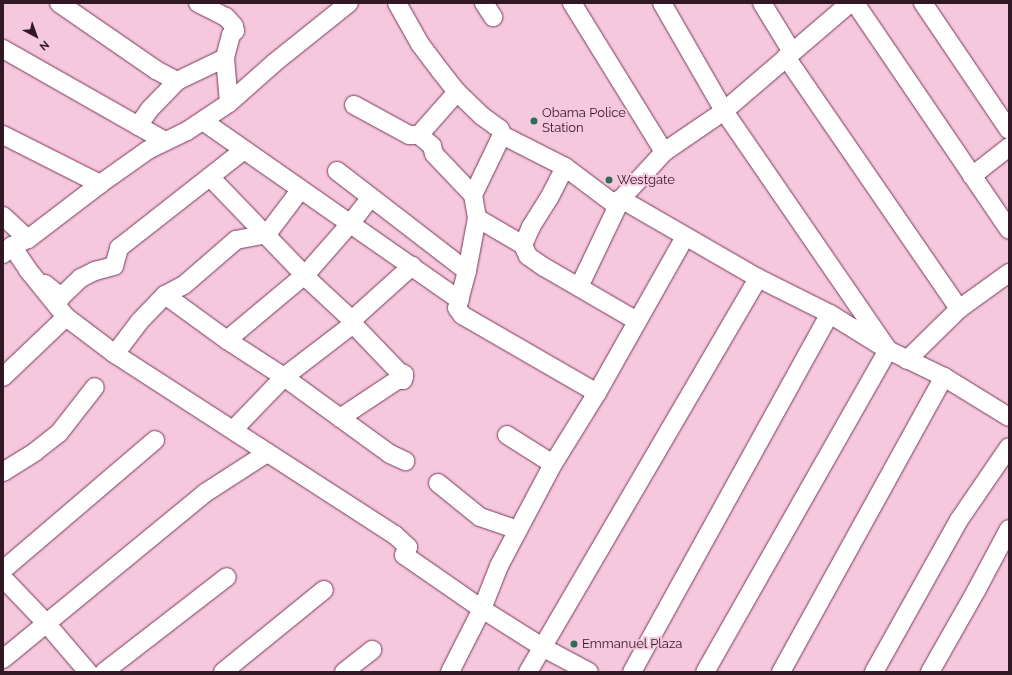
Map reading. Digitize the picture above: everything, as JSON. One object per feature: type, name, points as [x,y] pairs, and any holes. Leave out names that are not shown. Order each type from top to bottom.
[{"type":"street","points":[[59,3],[156,70],[177,81]]},
{"type":"street","points":[[198,3],[226,17],[234,26],[235,31],[231,35],[225,58],[229,103]]},
{"type":"street","points":[[14,246],[100,184],[165,141],[203,121],[229,103],[274,63],[349,3]]},
{"type":"street","points":[[397,3],[420,44],[457,92],[482,116],[500,129],[502,135],[473,195]]},
{"type":"street","points":[[572,3],[664,152]]},
{"type":"street","points":[[662,3],[724,111],[888,350]]},
{"type":"street","points":[[762,3],[789,54],[959,309]]},
{"type":"street","points":[[579,287],[621,199],[664,152],[724,111],[850,3]]},
{"type":"street","points":[[855,3],[1009,230]]},
{"type":"street","points":[[923,3],[1009,130]]},
{"type":"street","points":[[3,48],[165,141]]},
{"type":"street","points":[[138,126],[150,109],[177,81],[225,58]]},
{"type":"street","points":[[419,136],[457,92]]},
{"type":"street","points":[[354,105],[409,135],[419,136],[432,146],[434,154],[473,195],[477,218],[458,308],[462,315],[596,393]]},
{"type":"street","points":[[203,121],[460,300]]},
{"type":"street","points":[[3,135],[100,184]]},
{"type":"street","points":[[502,135],[565,167],[613,203],[621,199]]},
{"type":"street","points":[[972,176],[1009,147]]},
{"type":"street","points":[[28,270],[61,297],[81,278],[95,271],[114,266],[119,248],[244,150]]},
{"type":"street","points":[[523,245],[530,227],[549,198],[565,167]]},
{"type":"street","points":[[337,171],[467,271]]},
{"type":"street","points":[[210,178],[306,274],[399,372],[404,374],[403,380],[400,379],[340,418]]},
{"type":"street","points":[[115,354],[140,321],[165,295],[184,285],[236,240],[267,234],[301,189]]},
{"type":"street","points":[[226,340],[306,274],[350,224],[370,197]]},
{"type":"street","points":[[621,199],[758,278],[830,314],[888,350],[944,377],[1009,416]]},
{"type":"street","points":[[3,216],[14,246],[28,270],[66,317],[115,354],[395,535],[408,547],[404,555],[482,609],[542,648],[589,672]]},
{"type":"street","points":[[477,218],[523,245],[528,256],[637,321]]},
{"type":"street","points":[[450,672],[482,609],[498,566],[553,464],[596,393],[685,237]]},
{"type":"street","points":[[233,430],[284,377],[352,322],[412,266]]},
{"type":"street","points":[[907,360],[959,309],[1009,273]]},
{"type":"street","points":[[528,672],[758,278]]},
{"type":"street","points":[[165,295],[226,340],[284,377],[390,454],[405,461]]},
{"type":"street","points":[[632,672],[830,314]]},
{"type":"street","points":[[3,377],[66,317]]},
{"type":"street","points":[[705,672],[888,350]]},
{"type":"street","points":[[781,672],[944,377]]},
{"type":"street","points":[[3,472],[36,451],[59,433],[95,387]]},
{"type":"street","points":[[506,435],[553,464]]},
{"type":"street","points":[[3,570],[155,440]]},
{"type":"street","points":[[874,672],[959,520],[1009,447]]},
{"type":"street","points":[[3,659],[205,493],[267,453]]},
{"type":"street","points":[[438,484],[480,517],[518,530]]},
{"type":"street","points":[[930,672],[1009,529]]},
{"type":"street","points":[[104,672],[227,577]]},
{"type":"street","points":[[3,578],[46,623],[88,672]]},
{"type":"street","points":[[223,672],[324,590]]},
{"type":"street","points":[[344,672],[372,650]]},
{"type":"place","name":"Obama Police Station","points":[[534,121]]},
{"type":"place","name":"Westgate","points":[[609,180]]},
{"type":"place","name":"Emmanuel Plaza","points":[[574,644]]}]
